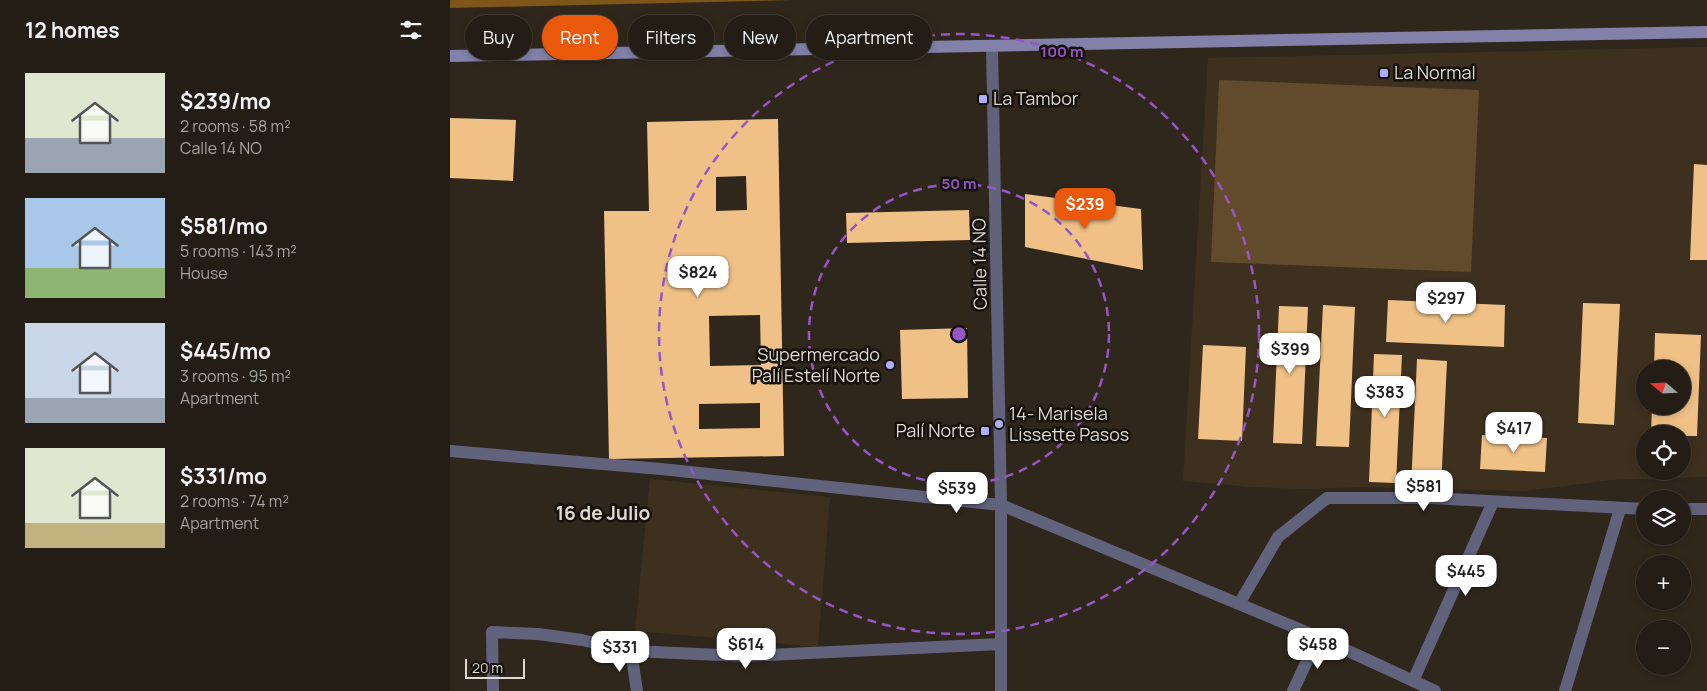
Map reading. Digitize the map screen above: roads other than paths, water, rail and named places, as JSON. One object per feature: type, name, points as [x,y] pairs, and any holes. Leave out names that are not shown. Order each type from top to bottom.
[{"type":"street","points":[[450,56],[1707,32]]},
{"type":"street","name":"Calle 14 NO","points":[[992,47],[1001,505],[1001,691]]},
{"type":"street","points":[[450,451],[661,469],[1001,505],[1318,637],[1435,691]]},
{"type":"street","points":[[1239,604],[1278,537],[1326,498],[1431,498],[1636,509]]},
{"type":"street","points":[[1413,680],[1493,502]]},
{"type":"street","points":[[1565,691],[1620,509]]},
{"type":"street","points":[[1691,509],[1707,509]]},
{"type":"street","points":[[493,691],[492,632],[538,634],[582,640],[631,651],[744,656],[1001,644]]},
{"type":"street","points":[[1293,691],[1318,637]]},
{"type":"street","points":[[631,651],[637,691]]},
{"type":"place","name":"La Normal","points":[[1384,73]]},
{"type":"place","name":"La Tambor","points":[[983,99]]},
{"type":"place","name":"Supermercado Palí Estelí Norte","points":[[890,365]]},
{"type":"place","name":"14- Marisela Lissette Pasos","points":[[999,424]]},
{"type":"place","name":"Palí Norte","points":[[985,431]]},
{"type":"district","name":"16 de Julio","points":[[603,513]]}]
